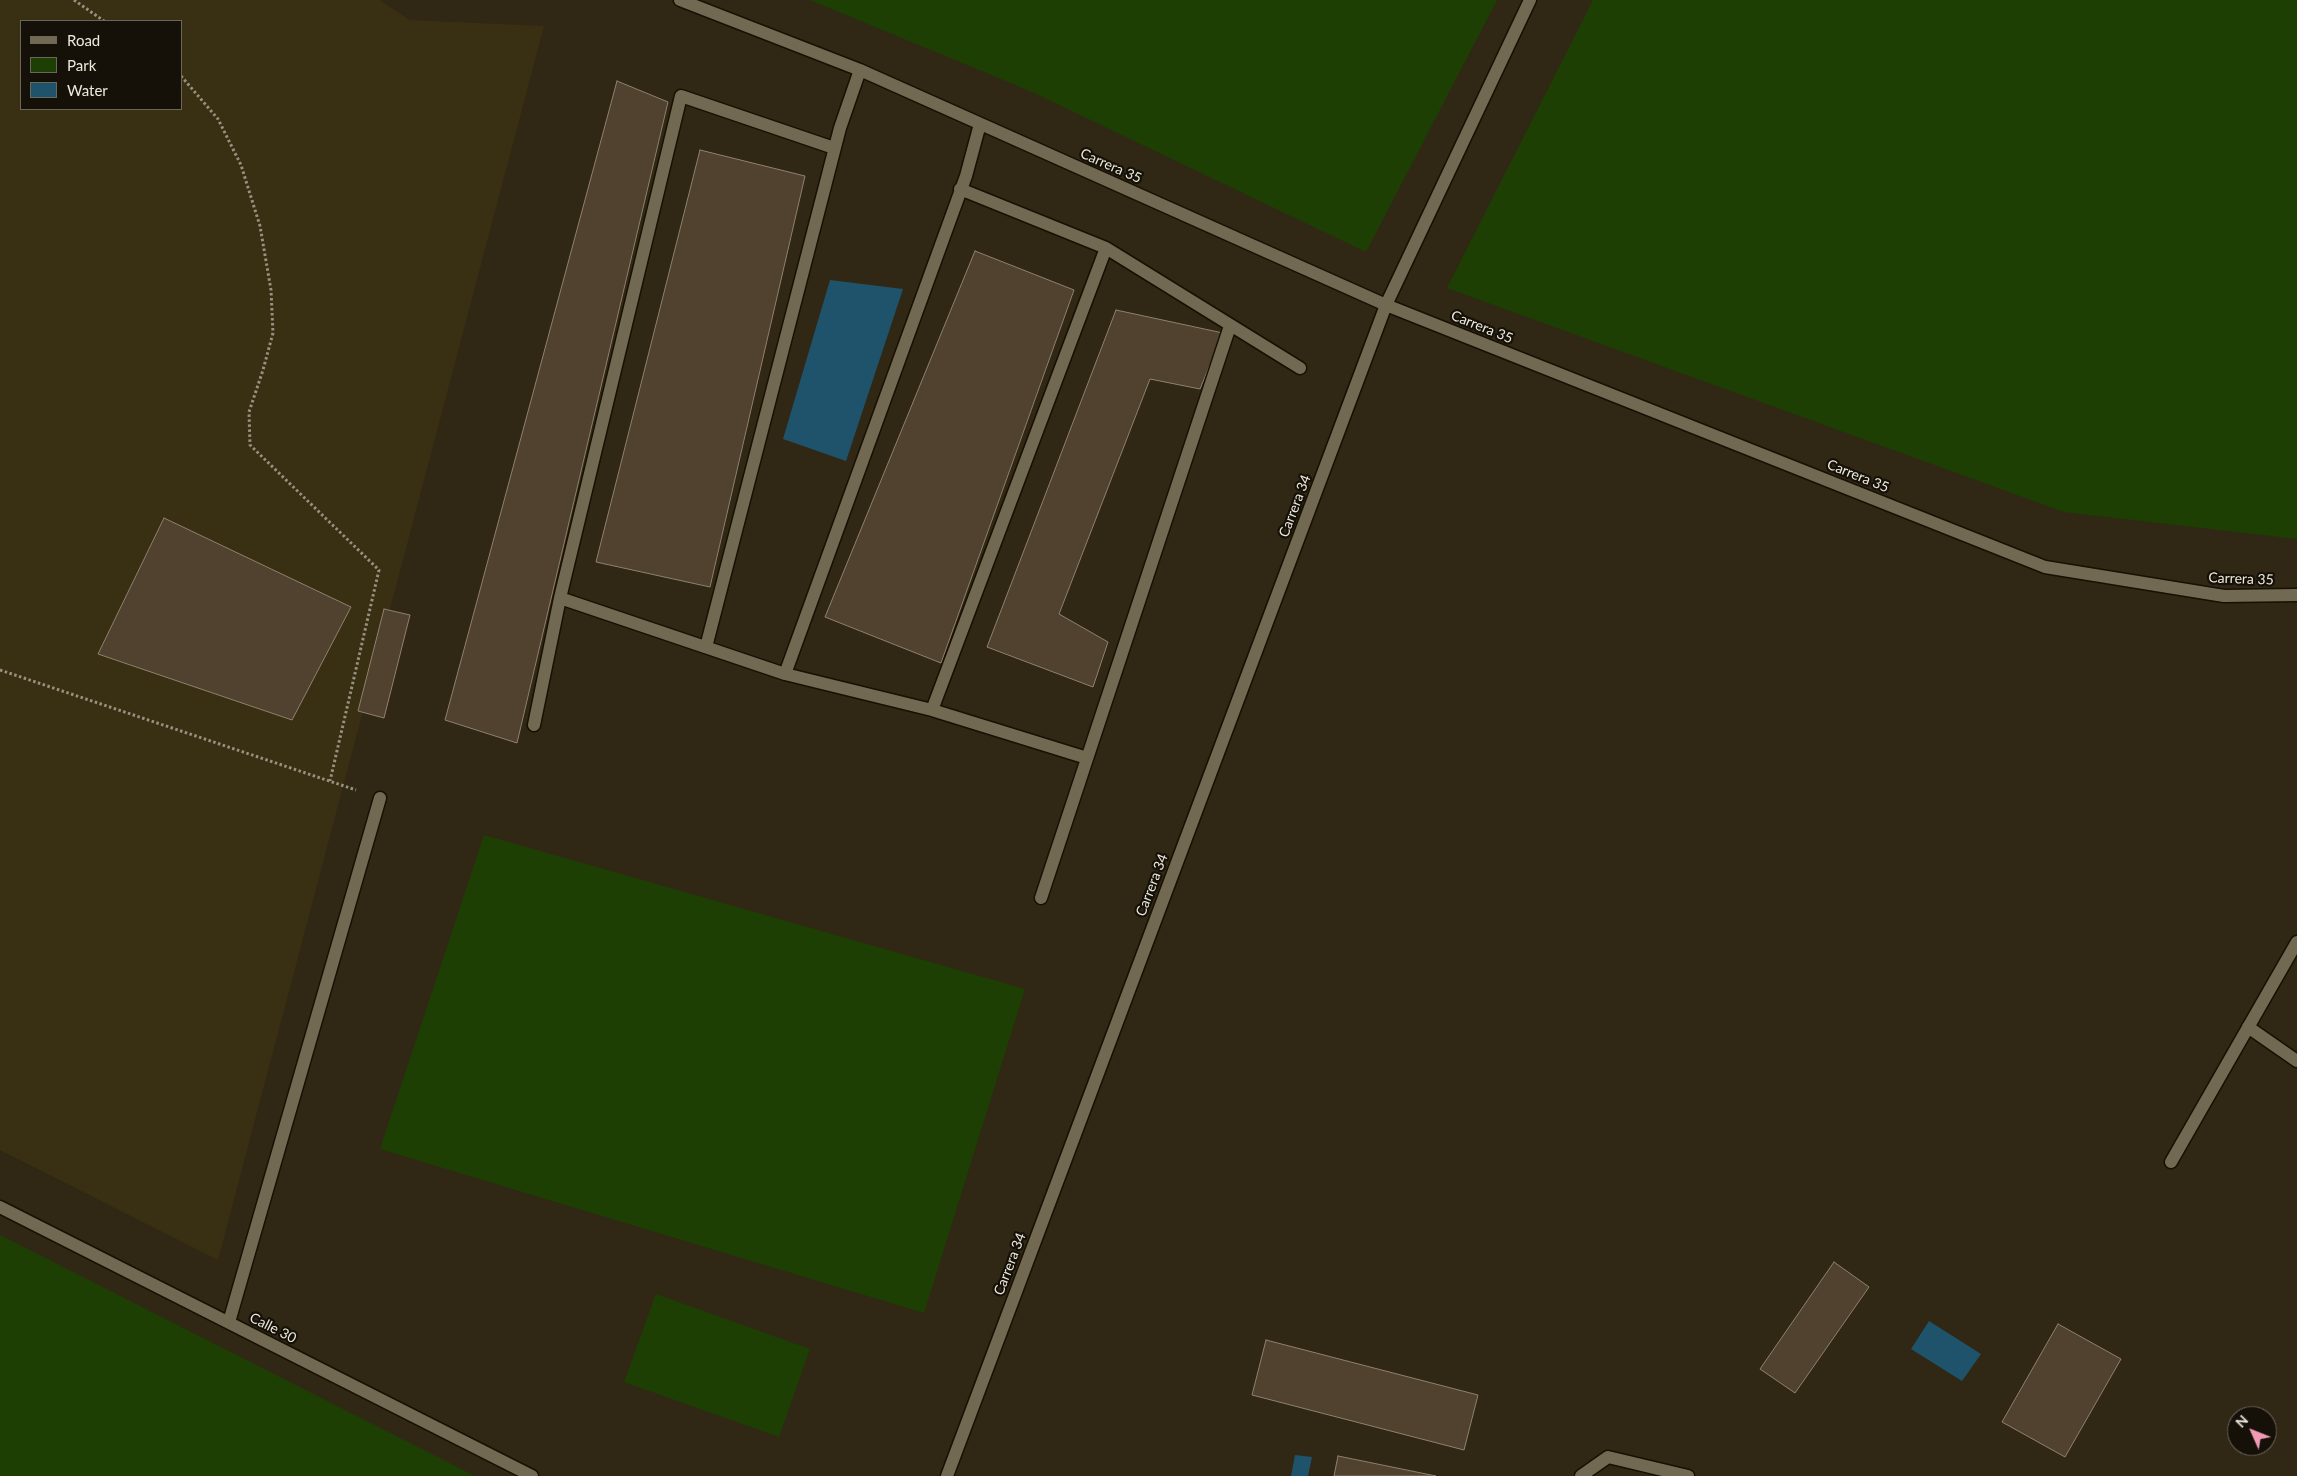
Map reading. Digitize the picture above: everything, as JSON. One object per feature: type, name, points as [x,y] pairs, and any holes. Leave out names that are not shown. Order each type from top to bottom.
[{"type":"street","name":"Carrera 35","points":[[680,0],[860,70],[1386,305],[2045,567],[2224,596],[2297,595]]},
{"type":"street","name":"Carrera 34","points":[[946,1476],[1386,305],[1530,0]]},
{"type":"street","points":[[706,647],[834,148],[860,70]]},
{"type":"street","points":[[534,725],[560,598],[681,96],[834,148]]},
{"type":"street","points":[[785,674],[966,176],[980,124]]},
{"type":"street","points":[[960,189],[1106,248],[1300,368]]},
{"type":"street","points":[[932,710],[1106,248]]},
{"type":"street","points":[[1041,898],[1230,326]]},
{"type":"street","points":[[560,598],[785,674],[932,710],[1088,758]]},
{"type":"street","points":[[229,1322],[380,798]]},
{"type":"street","points":[[2171,1162],[2297,942]]},
{"type":"street","points":[[2248,1027],[2297,1061]]},
{"type":"street","name":"Calle 30","points":[[0,1207],[532,1476]]},
{"type":"street","points":[[1582,1476],[1608,1457],[1688,1476]]},
{"type":"path","points":[[74,0],[103,20]]},
{"type":"path","points":[[182,77],[218,119],[241,164],[260,226],[271,290],[272,333],[263,370],[249,412],[250,445],[379,570],[330,781]]},
{"type":"path","points":[[0,670],[380,798]]},
{"type":"shaded area","points":[[0,0],[379,0],[410,20],[544,26],[218,1260],[0,1150]]},
{"type":"green space","points":[[810,0],[1497,0],[1366,252],[1030,91]]},
{"type":"green space","points":[[1593,0],[2297,0],[2297,539],[2064,512],[1447,288]]},
{"type":"green space","points":[[484,835],[1025,989],[924,1313],[380,1149]]},
{"type":"green space","points":[[0,1235],[475,1476],[0,1476]]},
{"type":"green space","points":[[656,1294],[810,1349],[779,1437],[624,1382]]},
{"type":"water","points":[[830,280],[903,289],[846,461],[783,439]]},
{"type":"water","points":[[1929,1321],[1981,1354],[1962,1381],[1911,1349]]},
{"type":"water","points":[[1295,1455],[1312,1457],[1308,1476],[1291,1476]]},
{"type":"building","points":[[617,81],[668,102],[517,743],[445,720]]},
{"type":"building","points":[[700,150],[805,176],[710,587],[596,562]]},
{"type":"building","points":[[975,251],[1074,290],[941,663],[825,617]]},
{"type":"building","points":[[1116,310],[1223,333],[1200,389],[1150,379],[1059,614],[1108,642],[1093,687],[987,647]]},
{"type":"building","points":[[164,518],[351,607],[292,720],[98,654]]},
{"type":"building","points":[[384,609],[410,615],[384,718],[358,711]]},
{"type":"building","points":[[1834,1262],[1869,1287],[1795,1393],[1760,1369]]},
{"type":"building","points":[[2058,1324],[2121,1359],[2065,1457],[2002,1422]]},
{"type":"building","points":[[1266,1340],[1478,1395],[1464,1450],[1252,1395]]},
{"type":"building","points":[[1338,1456],[1436,1476],[1334,1476]]}]
